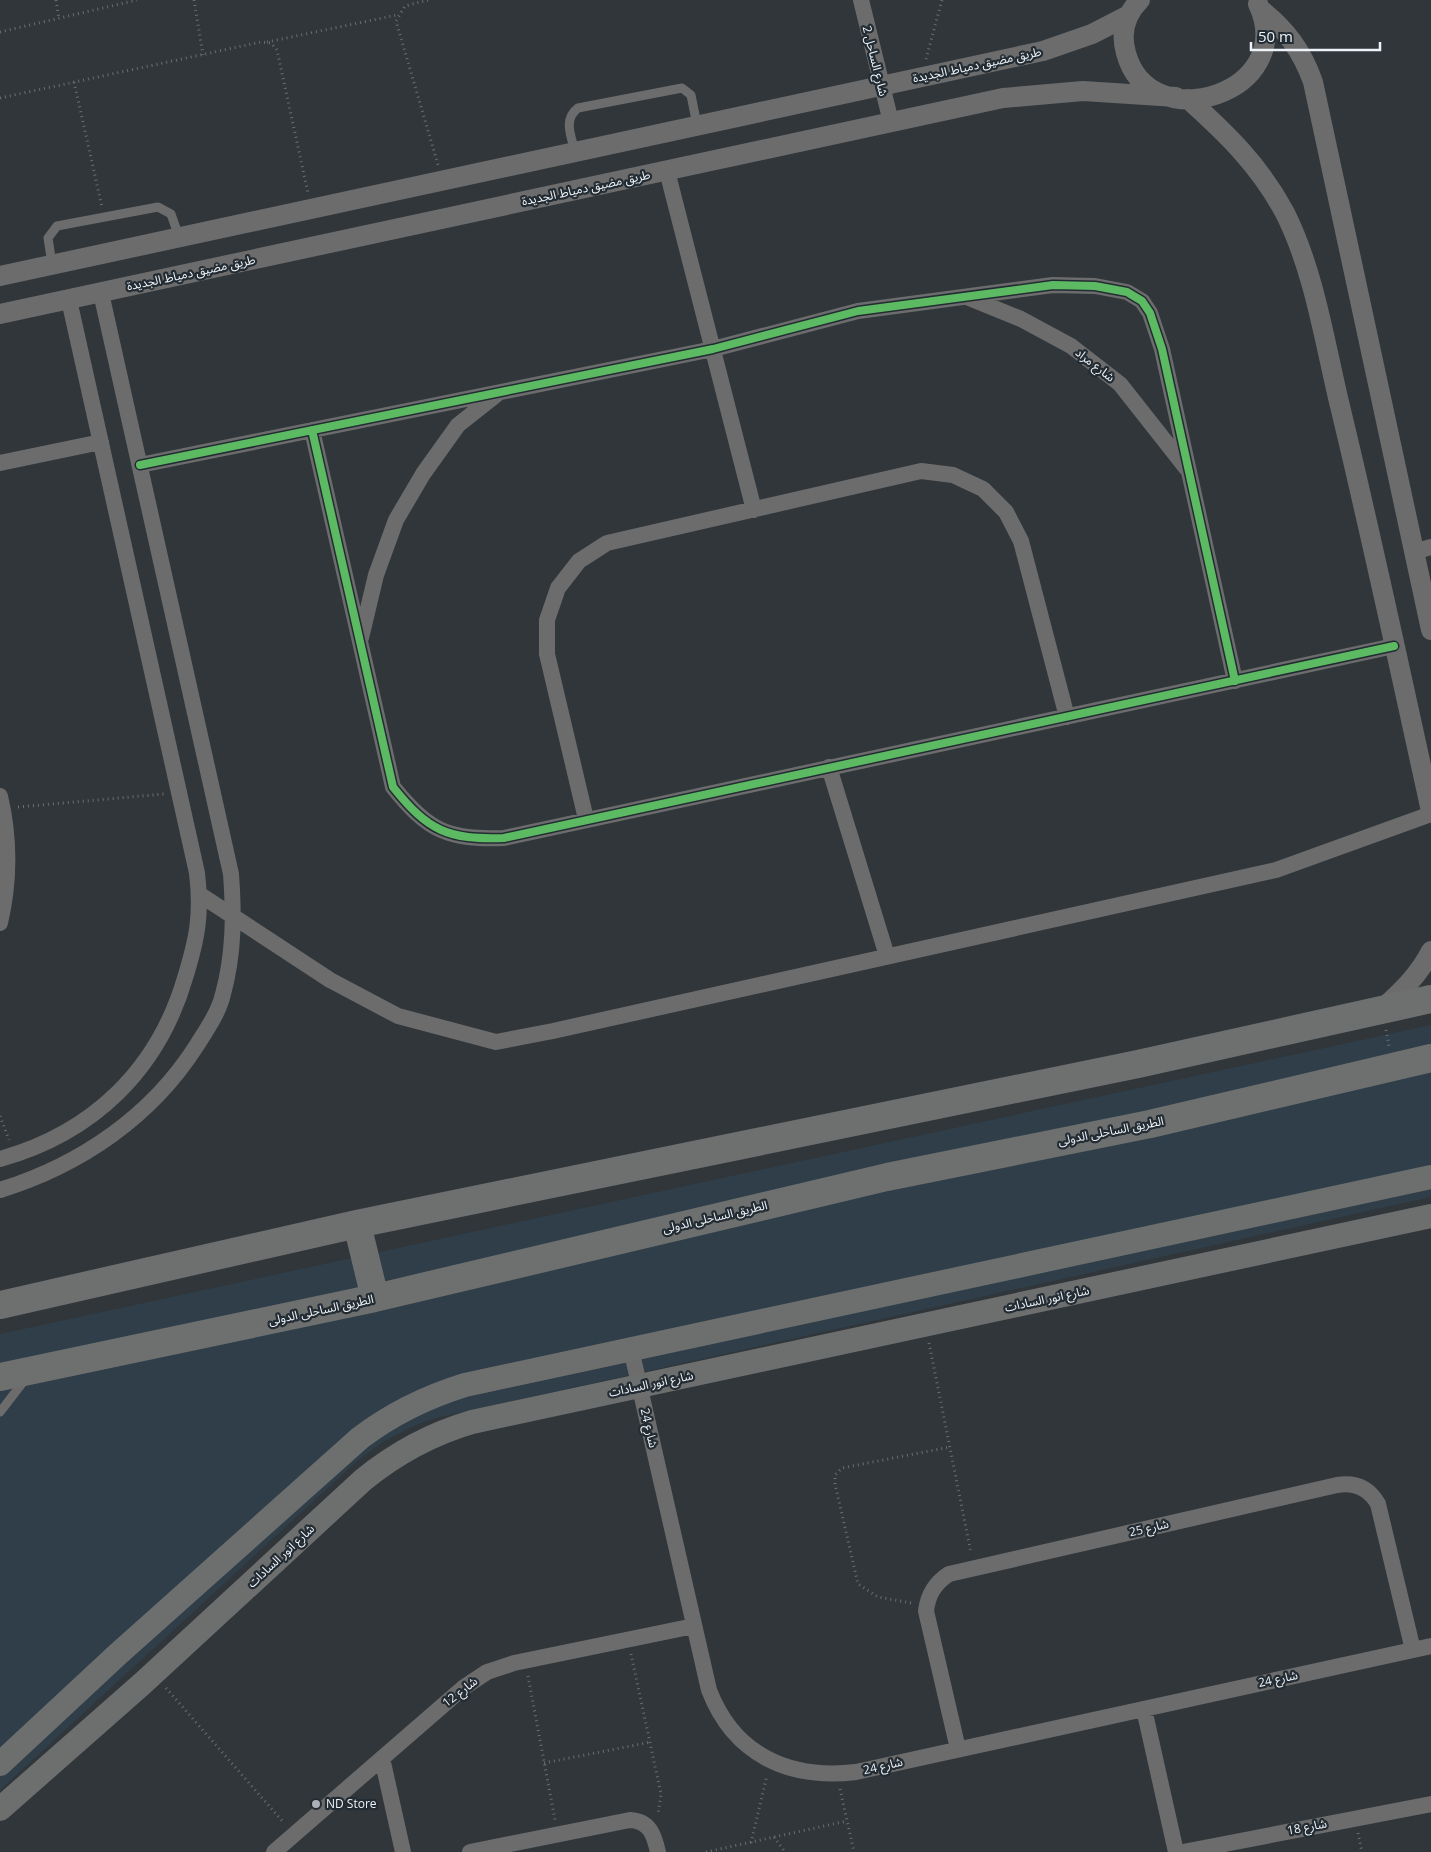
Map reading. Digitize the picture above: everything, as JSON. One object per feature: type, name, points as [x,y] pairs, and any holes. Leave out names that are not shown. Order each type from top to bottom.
[{"type":"highway","points":[[0,1305],[357,1224],[889,1116],[1431,999]]},
{"type":"highway","name":"الطريق الساحلى الدولى","points":[[0,1377],[376,1298],[878,1179],[1150,1124],[1431,1058]]},
{"type":"highway","points":[[357,1224],[376,1298]]},
{"type":"main road","points":[[0,1764],[117,1655],[360,1438],[399,1411],[443,1392],[631,1349],[1431,1177]]},
{"type":"main road","name":"شارع انور السادات","points":[[0,1809],[148,1678],[363,1480],[414,1444],[452,1428],[472,1422],[1431,1216]]},
{"type":"main road","points":[[1076,1253],[1087,1290]]},
{"type":"main road","points":[[117,1655],[148,1678]]},
{"type":"street","name":"شارع الساحل 2","points":[[861,0],[891,122]]},
{"type":"street","points":[[199,894],[234,919],[330,980],[398,1016],[496,1042],[553,1031],[1276,870],[1431,813],[1358,479],[1303,254],[1284,211],[1259,171],[1229,135],[1182,98],[1151,88],[1132,68],[1127,59],[1123,37],[1127,16],[1140,0]]},
{"type":"street","name":"طريق مضيق دمياط الجديدة","points":[[0,314],[1029,94],[1114,92],[1201,99],[1225,92],[1236,85],[1254,68],[1261,57],[1265,33],[1257,2]]},
{"type":"street","points":[[1257,2],[1291,37],[1307,66],[1313,82],[1423,549],[1431,630]]},
{"type":"street","name":"طريق مضيق دمياط الجديدة","points":[[0,276],[1043,51],[1092,34],[1127,16]]},
{"type":"street","points":[[667,171],[754,510]]},
{"type":"street","points":[[140,465],[713,349],[858,311],[1052,285],[1095,286],[1127,292],[1142,301],[1150,314],[1162,349],[1235,681]]},
{"type":"street","points":[[0,1190],[31,1179],[108,1139],[147,1108],[181,1070],[208,1028],[223,996],[231,957],[234,919],[231,874],[101,293]]},
{"type":"street","name":"شارع مراد","points":[[966,297],[1021,319],[1072,346],[1120,384],[1191,475]]},
{"type":"street","points":[[7,1157],[53,1140],[89,1119],[120,1092],[147,1061],[168,1025],[183,987],[197,939],[199,894],[179,793],[69,300]]},
{"type":"street","points":[[360,643],[376,575],[396,520],[423,474],[458,425],[499,393]]},
{"type":"street","points":[[312,430],[393,787],[413,813],[440,830],[472,839],[504,838],[1394,646]]},
{"type":"street","points":[[0,463],[101,442]]},
{"type":"street","points":[[586,819],[547,654],[547,620],[558,588],[578,562],[607,543],[921,471],[953,475],[983,489],[1006,512],[1021,541],[1067,717]]},
{"type":"street","points":[[829,768],[887,956]]},
{"type":"street","points":[[0,923],[7,894],[9,854],[1,804]]},
{"type":"street","points":[[1382,1009],[1421,970],[1431,951]]},
{"type":"street","name":"شارع 24","points":[[631,1349],[709,1690],[720,1715],[737,1737],[770,1760],[796,1770],[837,1774],[1431,1646]]},
{"type":"street","name":"شارع 25","points":[[927,1602],[930,1593],[941,1578],[949,1574],[1337,1485],[1353,1484],[1368,1491],[1378,1504],[1413,1650]]},
{"type":"street","points":[[927,1602],[927,1620],[958,1749]]},
{"type":"street","name":"شارع 12","points":[[274,1852],[474,1679],[500,1667],[694,1626]]},
{"type":"street","points":[[1144,1708],[1176,1852]]},
{"type":"street","points":[[382,1758],[403,1852]]},
{"type":"street","name":"شارع 18","points":[[1183,1852],[1431,1804]]},
{"type":"street","points":[[470,1852],[637,1820],[649,1827],[653,1833],[658,1852]]},
{"type":"lane","points":[[575,151],[569,122],[572,114],[578,108],[682,88],[691,95],[697,125]]},
{"type":"lane","points":[[52,264],[48,243],[53,230],[57,226],[154,207],[163,208],[171,214],[179,237]]},
{"type":"lane","points":[[0,1412],[31,1372]]},
{"type":"path","points":[[56,0],[60,19]]},
{"type":"path","points":[[0,32],[137,0]]},
{"type":"path","points":[[194,0],[203,55]]},
{"type":"path","points":[[428,0],[405,6],[398,15],[397,26],[442,180]]},
{"type":"path","points":[[921,77],[942,0]]},
{"type":"path","points":[[0,98],[398,15]]},
{"type":"path","points":[[266,42],[270,43],[277,50],[312,208]]},
{"type":"path","points":[[74,82],[104,217]]},
{"type":"path","points":[[1,804],[179,793]]},
{"type":"path","points":[[1382,1009],[1394,1066]]},
{"type":"path","points":[[0,1116],[7,1157]]},
{"type":"path","points":[[925,1325],[974,1568]]},
{"type":"path","points":[[927,1602],[902,1603],[890,1601],[878,1597],[858,1584],[834,1480],[838,1471],[842,1468],[950,1447]]},
{"type":"path","points":[[628,1640],[662,1800],[659,1812],[649,1827]]},
{"type":"path","points":[[525,1661],[558,1834]]},
{"type":"path","points":[[148,1678],[294,1834]]},
{"type":"path","points":[[544,1763],[651,1742]]},
{"type":"path","points":[[751,1843],[770,1760]]},
{"type":"path","points":[[837,1774],[854,1852]]},
{"type":"path","points":[[706,1852],[848,1821]]},
{"type":"path","points":[[774,1838],[785,1852]]},
{"type":"shaded area","points":[[1431,1025],[1431,1197],[436,1418],[416,1425],[383,1442],[356,1462],[0,1790],[0,1334]]},
{"type":"cycle path","points":[[140,465],[713,349],[858,311],[1053,285],[1095,286],[1127,292],[1142,301],[1150,313],[1162,349],[1235,681]]},
{"type":"cycle path","points":[[312,430],[393,787],[417,814],[429,823],[441,830],[468,837],[504,838],[1394,646]]},
{"type":"place","name":"ND Store","points":[[316,1804]]}]
